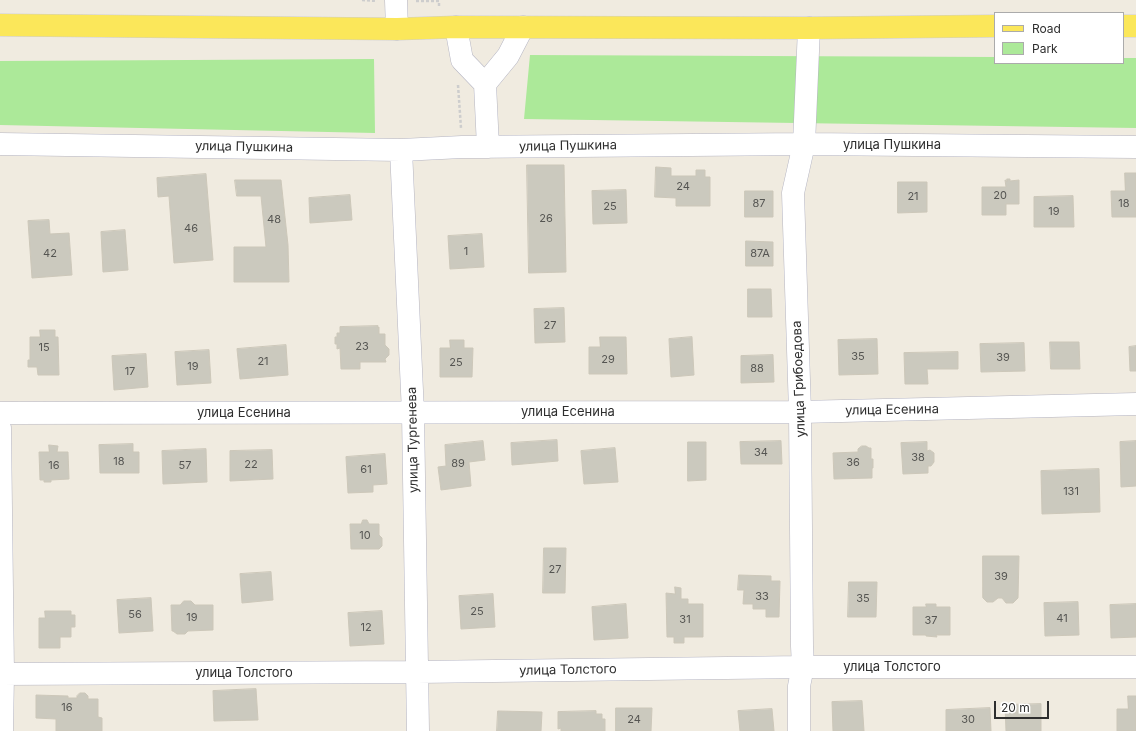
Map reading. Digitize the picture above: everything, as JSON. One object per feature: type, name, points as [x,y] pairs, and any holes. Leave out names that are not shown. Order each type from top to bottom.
[{"type":"main road","points":[[0,25],[397,28],[809,28],[994,26]]},
{"type":"main road","points":[[1124,26],[1136,26]]},
{"type":"street","points":[[396,0],[397,28]]},
{"type":"street","points":[[456,27],[462,60],[485,84],[488,147]]},
{"type":"street","points":[[485,84],[508,56],[523,28]]},
{"type":"street","name":"улица Грибоедова","points":[[799,731],[799,686],[803,667],[800,412],[793,192],[804,144],[809,28]]},
{"type":"street","name":"улица Пушкина","points":[[0,144],[401,150],[488,147],[804,144],[1136,147]]},
{"type":"street","name":"улица Тургенева","points":[[401,150],[413,413],[418,731]]},
{"type":"street","name":"улица Есенина","points":[[0,413],[800,412],[1136,404]]},
{"type":"street","points":[[0,428],[2,731]]},
{"type":"street","name":"улица Толстого","points":[[2,674],[418,672],[803,667],[1136,667]]},
{"type":"green space","points":[[530,55],[994,57],[994,64],[1124,64],[1124,58],[1136,58],[1136,128],[524,119]]},
{"type":"green space","points":[[374,59],[375,133],[0,125],[0,61]]},
{"type":"building","points":[[527,165],[564,165],[566,272],[529,273]]},
{"type":"building","points":[[656,167],[671,168],[671,176],[696,176],[696,170],[705,170],[705,177],[710,177],[710,206],[676,206],[676,198],[655,197]]},
{"type":"building","points":[[1125,173],[1136,173],[1136,217],[1112,217],[1111,191],[1125,191]]},
{"type":"building","points":[[206,174],[213,260],[174,263],[169,196],[158,197],[157,178]]},
{"type":"building","points":[[1007,179],[1010,179],[1010,181],[1019,180],[1019,204],[1006,204],[1006,215],[982,215],[982,187],[1006,187],[1005,180],[1007,181]]},
{"type":"building","points":[[235,180],[281,180],[288,245],[289,282],[234,282],[234,247],[266,247],[261,196],[237,196]]},
{"type":"building","points":[[898,182],[927,182],[927,212],[898,213]]},
{"type":"building","points":[[626,190],[627,223],[593,224],[592,191]]},
{"type":"building","points":[[745,191],[773,191],[773,217],[745,217]]},
{"type":"building","points":[[350,195],[352,220],[310,223],[309,198]]},
{"type":"building","points":[[1073,196],[1074,227],[1034,227],[1034,197]]},
{"type":"building","points":[[49,220],[50,234],[69,233],[72,275],[32,278],[28,221]]},
{"type":"building","points":[[125,230],[128,270],[103,272],[101,232]]},
{"type":"building","points":[[482,234],[484,267],[450,269],[448,236]]},
{"type":"building","points":[[746,241],[773,242],[773,266],[746,266]]},
{"type":"building","points":[[748,289],[771,289],[772,317],[748,317]]},
{"type":"building","points":[[564,308],[565,342],[535,343],[534,309]]},
{"type":"building","points":[[378,326],[379,334],[385,334],[385,345],[389,349],[389,355],[385,359],[386,362],[360,362],[360,369],[341,369],[340,348],[337,349],[337,344],[335,344],[335,337],[337,337],[337,333],[340,333],[340,327]]},
{"type":"building","points":[[40,330],[55,330],[55,337],[58,337],[59,375],[38,375],[37,367],[28,367],[28,360],[30,360],[30,337],[40,337]]},
{"type":"building","points":[[600,337],[626,337],[627,374],[589,374],[589,347],[600,347]]},
{"type":"building","points":[[692,337],[694,375],[671,377],[669,339]]},
{"type":"building","points":[[877,339],[878,374],[839,375],[838,340]]},
{"type":"building","points":[[450,340],[464,340],[464,348],[473,348],[472,377],[440,377],[440,348],[450,348]]},
{"type":"building","points":[[1050,342],[1079,342],[1080,369],[1051,369]]},
{"type":"building","points":[[1024,343],[1025,371],[981,372],[980,344]]},
{"type":"building","points":[[286,345],[288,375],[240,379],[237,349]]},
{"type":"building","points":[[1136,346],[1136,371],[1130,371],[1129,347]]},
{"type":"building","points":[[209,350],[211,383],[177,385],[175,352]]},
{"type":"building","points":[[958,352],[958,369],[927,369],[928,384],[905,384],[904,353]]},
{"type":"building","points":[[146,354],[148,387],[114,390],[112,356]]},
{"type":"building","points":[[773,355],[774,382],[741,383],[741,356]]},
{"type":"building","points":[[557,440],[558,461],[512,465],[511,443]]},
{"type":"building","points":[[483,441],[485,460],[469,462],[471,486],[441,490],[438,467],[446,466],[445,445]]},
{"type":"building","points":[[781,441],[782,464],[741,464],[740,442]]},
{"type":"building","points":[[1136,441],[1136,486],[1121,487],[1120,442]]},
{"type":"building","points":[[688,442],[706,442],[706,480],[688,481]]},
{"type":"building","points":[[927,442],[927,451],[930,450],[934,453],[934,462],[931,466],[928,466],[928,473],[903,474],[901,443]]},
{"type":"building","points":[[133,444],[133,452],[139,452],[139,473],[100,473],[99,445]]},
{"type":"building","points":[[49,445],[58,446],[57,452],[68,452],[69,479],[51,480],[51,482],[44,482],[44,480],[40,480],[39,452],[49,452]]},
{"type":"building","points":[[862,446],[871,448],[871,459],[873,459],[872,478],[834,479],[833,453],[858,452],[858,449]]},
{"type":"building","points":[[615,448],[618,482],[584,484],[581,451]]},
{"type":"building","points":[[206,449],[207,482],[163,484],[162,451]]},
{"type":"building","points":[[272,450],[273,479],[230,481],[230,451]]},
{"type":"building","points":[[385,454],[387,484],[373,485],[373,492],[348,493],[346,457]]},
{"type":"building","points":[[1099,469],[1100,512],[1042,514],[1041,471]]},
{"type":"building","points":[[363,520],[367,520],[369,524],[379,524],[379,535],[382,538],[382,546],[379,549],[351,549],[350,524],[361,524]]},
{"type":"building","points":[[544,548],[566,548],[565,593],[543,593]]},
{"type":"building","points":[[983,556],[1019,556],[1018,598],[1013,603],[1006,603],[1002,598],[998,598],[993,602],[987,602],[983,598]]},
{"type":"building","points":[[271,572],[273,600],[242,603],[240,574]]},
{"type":"building","points":[[739,575],[771,576],[771,581],[780,581],[779,617],[766,617],[766,609],[753,609],[753,604],[743,604],[744,590],[738,590]]},
{"type":"building","points":[[849,582],[877,582],[876,617],[848,617]]},
{"type":"building","points":[[675,587],[681,588],[681,599],[688,599],[688,604],[703,604],[703,637],[684,637],[684,643],[674,643],[674,637],[667,637],[666,593],[675,594]]},
{"type":"building","points":[[493,594],[495,627],[461,629],[459,596]]},
{"type":"building","points":[[151,598],[153,631],[119,633],[117,600]]},
{"type":"building","points":[[184,601],[191,601],[195,605],[213,605],[213,630],[188,631],[185,634],[177,634],[172,631],[171,605],[180,605]]},
{"type":"building","points":[[1078,602],[1079,635],[1045,636],[1044,603]]},
{"type":"building","points":[[626,604],[628,638],[594,640],[592,607]]},
{"type":"building","points":[[926,604],[936,604],[936,607],[950,607],[950,635],[936,635],[937,637],[913,635],[913,607],[926,607]]},
{"type":"building","points":[[1136,604],[1136,637],[1111,638],[1110,605]]},
{"type":"building","points":[[45,611],[71,611],[71,615],[75,615],[75,627],[71,627],[71,637],[60,637],[60,648],[39,648],[39,618],[45,618]]},
{"type":"building","points":[[382,611],[384,644],[350,646],[348,613]]},
{"type":"building","points":[[256,689],[258,720],[214,721],[213,691]]},
{"type":"building","points":[[80,693],[85,693],[88,696],[88,699],[98,699],[98,717],[102,718],[102,731],[56,731],[56,719],[36,718],[36,695],[68,696],[68,698],[77,698]]},
{"type":"building","points":[[1128,696],[1136,696],[1136,731],[1117,731],[1117,709],[1128,709]]},
{"type":"building","points":[[862,701],[864,731],[833,731],[832,702]]},
{"type":"building","points":[[1041,704],[1041,731],[1006,731],[1005,705]]},
{"type":"building","points":[[616,708],[652,708],[651,731],[616,731]]},
{"type":"building","points":[[990,708],[991,731],[946,731],[946,710]]},
{"type":"building","points":[[772,709],[774,731],[740,731],[738,711]]},
{"type":"building","points":[[498,711],[542,712],[541,731],[497,731]]},
{"type":"building","points":[[596,711],[596,714],[602,714],[602,719],[605,719],[605,731],[561,731],[561,728],[558,729],[558,712]]}]
